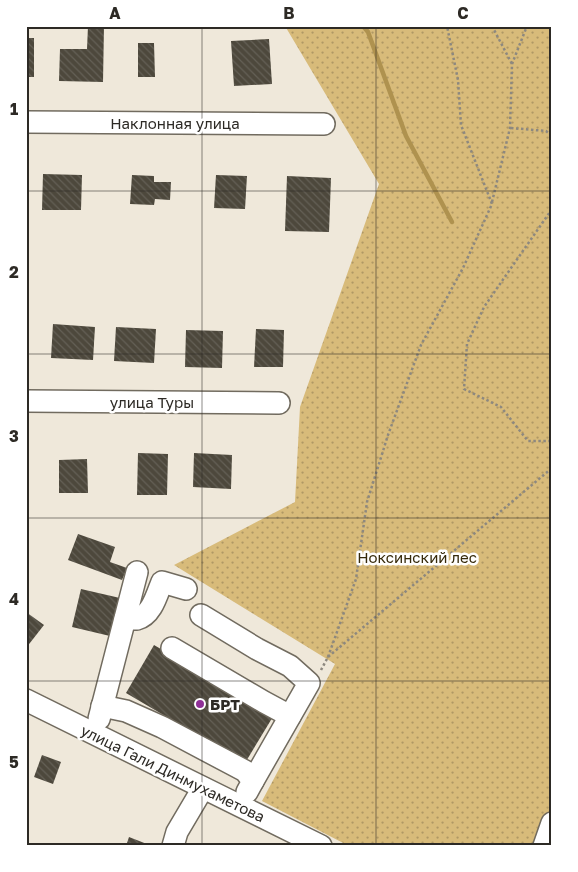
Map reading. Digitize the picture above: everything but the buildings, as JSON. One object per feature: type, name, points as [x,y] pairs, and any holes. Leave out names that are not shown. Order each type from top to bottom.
[{"type":"street","name":"Наклонная улица","points":[[26,122],[324,124]]},
{"type":"street","name":"улица Туры","points":[[26,401],[278,403]]},
{"type":"street","points":[[95,734],[137,572]]},
{"type":"street","points":[[125,619],[138,618],[145,614],[152,605],[162,582],[186,590]]},
{"type":"street","points":[[201,615],[257,649],[290,666],[309,683],[240,805]]},
{"type":"street","points":[[172,648],[290,716]]},
{"type":"street","name":"улица Гали Динмухаметова","points":[[26,700],[320,846]]},
{"type":"street","points":[[102,706],[126,711],[162,727],[245,771],[253,781]]},
{"type":"street","points":[[173,846],[177,832],[203,788]]},
{"type":"street","points":[[544,846],[552,823]]},
{"type":"path","points":[[447,26],[458,80],[461,125],[492,204]]},
{"type":"path","points":[[492,26],[512,64]]},
{"type":"path","points":[[319,674],[328,657],[356,579],[368,502],[388,435],[411,372],[421,345],[463,268],[492,204],[510,128],[512,64],[527,26]]},
{"type":"path","points":[[510,128],[546,131],[552,136]]},
{"type":"path","points":[[552,209],[484,307],[467,344],[464,389],[501,407],[528,441],[552,442]]},
{"type":"path","points":[[328,657],[552,468]]},
{"type":"green space","name":"Ноксинский лес","points":[[285,26],[552,26],[552,817],[537,846],[349,846],[262,801],[335,664],[174,565],[295,502],[300,407],[379,184]]},
{"type":"waterway","points":[[363,26],[368,32],[406,136],[452,222]]},
{"type":"place","name":"БРТ","points":[[200,704]]}]
